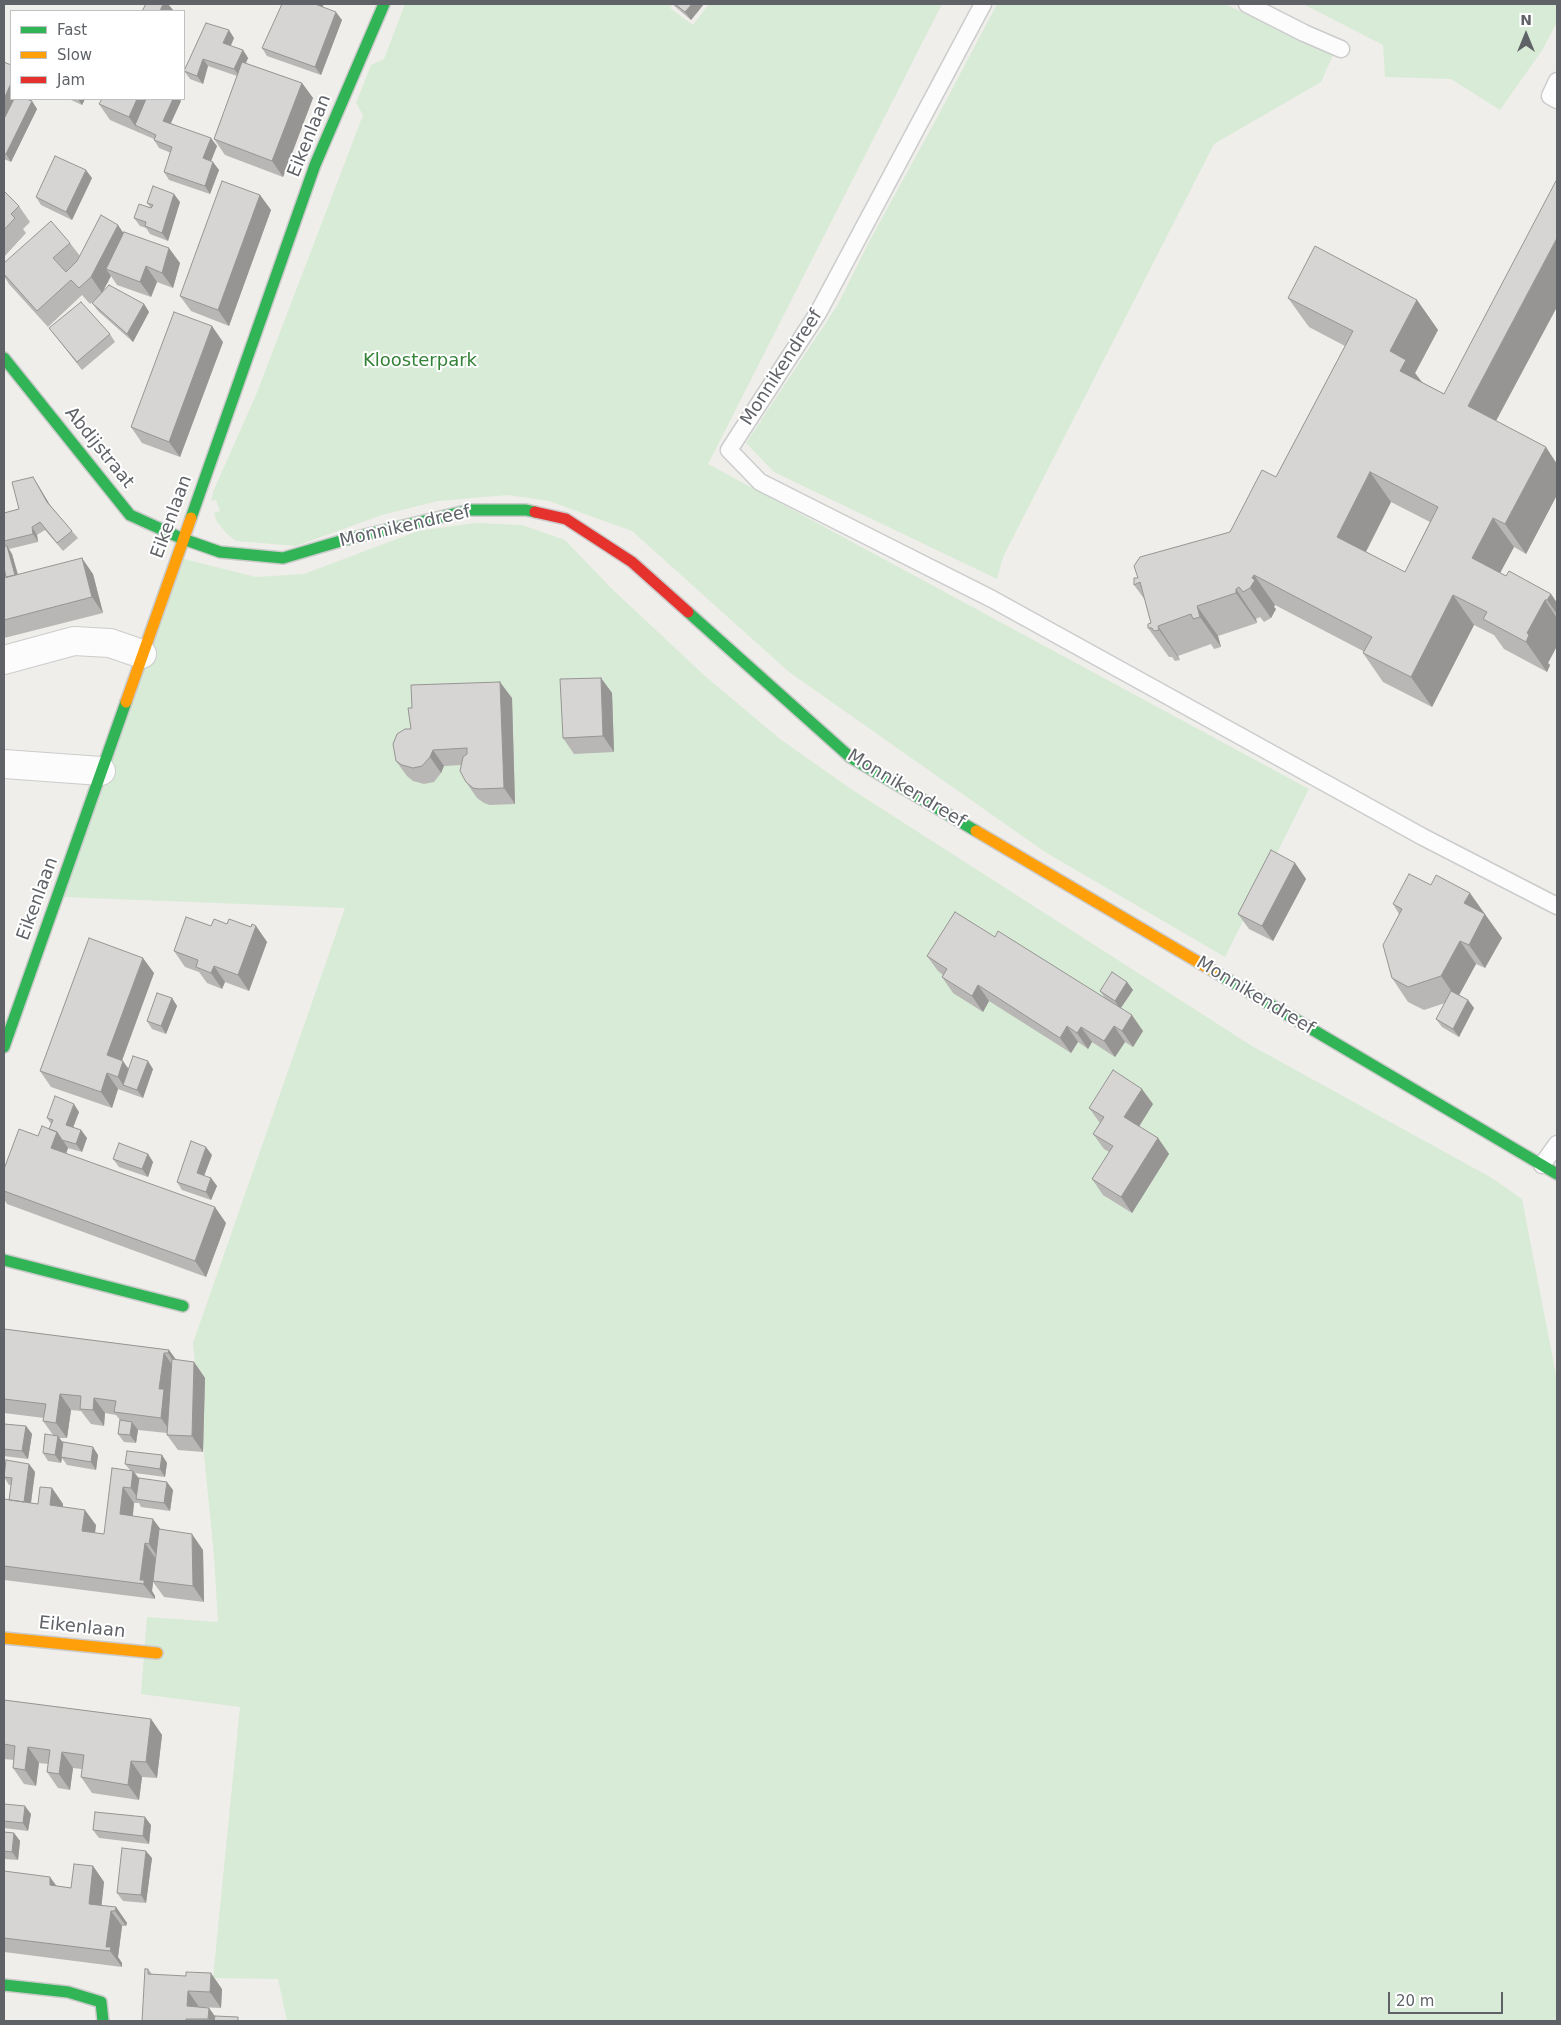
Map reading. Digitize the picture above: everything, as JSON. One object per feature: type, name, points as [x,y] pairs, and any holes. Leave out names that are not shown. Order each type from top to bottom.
[{"type":"street","name":"Eikenlaan","points":[[4,1047],[315,165],[384,4]]},
{"type":"street","name":"Abdijstraat","points":[[4,358],[130,515],[183,539]]},
{"type":"street","name":"Monnikendreef","points":[[183,539],[220,552],[283,558],[344,540],[470,510],[526,510],[566,519],[632,562],[850,757],[1557,1174]]},
{"type":"street","points":[[4,660],[74,641],[110,643],[142,654]]},
{"type":"street","points":[[4,764],[101,771]]},
{"type":"street","points":[[4,1260],[183,1306]]},
{"type":"street","name":"Eikenlaan","points":[[4,1638],[157,1653]]},
{"type":"street","points":[[4,1985],[68,1992],[101,2002],[103,2021]]},
{"type":"lane","name":"Monnikendreef","points":[[983,4],[818,313],[729,450],[760,482],[992,599],[1423,837],[1557,906]]},
{"type":"lane","points":[[1247,4],[1304,33],[1341,49]]},
{"type":"lane","points":[[1557,81],[1550,96],[1557,100]]},
{"type":"lane","points":[[1542,1165],[1557,1144]]},
{"type":"green space","name":"Kloosterpark","points":[[405,4],[673,4],[670,8],[693,25],[709,4],[942,4],[708,464],[1309,789],[1225,957],[1045,852],[789,672],[632,531],[549,501],[508,495],[438,501],[382,515],[296,546],[236,541],[227,534],[217,522],[214,513],[220,511],[216,500],[211,501],[213,492],[256,395],[363,115],[356,103],[371,65],[384,59]]},
{"type":"green space","points":[[997,4],[1225,4],[1333,55],[1321,82],[1214,144],[1003,557],[997,579],[774,472],[746,443],[837,306],[870,240]]},
{"type":"green space","points":[[1303,4],[1557,4],[1557,22],[1543,49],[1500,110],[1451,79],[1385,77],[1383,45]]},
{"type":"green space","points":[[475,523],[522,525],[565,540],[611,588],[705,676],[780,739],[851,789],[1252,1046],[1492,1178],[1522,1199],[1557,1380],[1557,2021],[287,2021],[278,1979],[213,1978],[240,1707],[141,1694],[147,1617],[218,1622],[214,1556],[193,1343],[345,908],[63,897],[180,558],[256,577],[304,574],[418,531]]},
{"type":"building","points":[[146,4],[163,4],[160,10],[143,10]]},
{"type":"building","points":[[282,4],[315,4],[336,12],[315,67],[262,48]]},
{"type":"building","points":[[675,4],[692,4],[685,12]]},
{"type":"building","points":[[206,23],[229,30],[223,43],[243,50],[234,69],[203,59],[197,76],[185,71]]},
{"type":"building","points":[[4,62],[10,65],[10,85],[4,99]]},
{"type":"building","points":[[242,62],[302,83],[272,161],[214,139]]},
{"type":"building","points":[[14,100],[32,101],[6,154],[4,154],[4,119]]},
{"type":"building","points":[[101,100],[137,100],[129,117],[99,104]]},
{"type":"building","points":[[146,100],[173,100],[163,121],[211,138],[203,158],[213,162],[205,186],[164,172],[172,147],[154,140],[156,135],[135,125]]},
{"type":"building","points":[[55,156],[86,170],[66,212],[36,197]]},
{"type":"building","points":[[1557,179],[1557,238],[1468,406],[1546,447],[1505,524],[1493,518],[1472,558],[1506,576],[1509,571],[1551,594],[1545,600],[1527,633],[1529,635],[1526,642],[1483,619],[1487,612],[1453,595],[1411,677],[1363,653],[1372,637],[1254,575],[1252,578],[1255,580],[1250,588],[1243,592],[1239,587],[1236,589],[1236,593],[1197,606],[1200,617],[1193,619],[1191,614],[1158,626],[1159,630],[1154,631],[1152,628],[1148,628],[1148,624],[1151,623],[1140,582],[1134,585],[1134,578],[1138,578],[1134,566],[1140,557],[1230,532],[1262,470],[1276,477],[1353,331],[1288,298],[1315,246],[1417,300],[1390,351],[1406,360],[1400,371],[1444,394]],"holes":[[[1370,472],[1438,507],[1405,572],[1337,537]]]},
{"type":"building","points":[[222,181],[260,195],[218,310],[180,296]]},
{"type":"building","points":[[153,186],[174,194],[162,233],[145,226],[146,222],[134,218],[139,204],[151,208],[153,205],[147,203]]},
{"type":"building","points":[[4,191],[19,206],[11,214],[15,218],[4,230]]},
{"type":"building","points":[[101,215],[118,225],[91,277],[79,288],[71,280],[37,311],[4,274],[4,263],[51,221],[70,243],[53,258],[66,272],[77,261]]},
{"type":"building","points":[[124,232],[169,248],[162,273],[146,266],[140,282],[106,269]]},
{"type":"building","points":[[109,285],[144,304],[127,334],[92,303]]},
{"type":"building","points":[[81,302],[110,334],[77,362],[49,328]]},
{"type":"building","points":[[174,312],[212,326],[169,442],[131,427]]},
{"type":"building","points":[[33,477],[47,502],[72,531],[57,543],[40,522],[32,527],[33,534],[4,541],[4,513],[19,509],[12,482]]},
{"type":"building","points":[[4,546],[7,546],[15,575],[6,577],[4,567]]},
{"type":"building","points":[[82,558],[92,597],[4,620],[4,578]]},
{"type":"building","points":[[601,678],[603,736],[563,738],[560,679]]},
{"type":"building","points":[[500,682],[504,788],[479,789],[473,788],[466,782],[460,771],[463,757],[467,754],[467,748],[433,750],[422,766],[413,768],[396,761],[393,744],[397,734],[405,729],[411,729],[408,708],[412,708],[411,685]]},
{"type":"building","points":[[1271,850],[1295,863],[1262,926],[1238,914]]},
{"type":"building","points":[[1409,874],[1431,885],[1436,875],[1470,893],[1464,903],[1485,914],[1469,945],[1460,941],[1441,976],[1408,987],[1392,978],[1383,945],[1402,909],[1393,904]]},
{"type":"building","points":[[955,912],[995,937],[998,931],[1132,1015],[1122,1031],[1114,1026],[1104,1041],[1081,1027],[1077,1033],[1067,1026],[1060,1038],[978,985],[972,996],[942,977],[947,969],[927,956]]},
{"type":"building","points":[[186,917],[211,926],[214,919],[227,924],[229,919],[251,927],[252,924],[256,926],[238,975],[214,966],[211,973],[196,967],[198,960],[174,951]]},
{"type":"building","points":[[89,938],[143,958],[107,1055],[123,1061],[118,1077],[107,1073],[101,1092],[40,1071]]},
{"type":"building","points":[[1112,972],[1127,982],[1115,1001],[1100,991]]},
{"type":"building","points":[[1451,991],[1468,1000],[1453,1029],[1436,1019]]},
{"type":"building","points":[[157,993],[172,998],[161,1026],[147,1021]]},
{"type":"building","points":[[133,1056],[148,1061],[137,1090],[123,1085]]},
{"type":"building","points":[[1113,1070],[1142,1089],[1124,1117],[1158,1138],[1121,1197],[1092,1179],[1113,1146],[1093,1134],[1104,1117],[1089,1108]]},
{"type":"building","points":[[55,1096],[74,1104],[66,1125],[81,1130],[76,1144],[62,1140],[57,1132],[49,1129],[53,1120],[47,1118]]},
{"type":"building","points":[[42,1126],[57,1132],[51,1148],[215,1207],[195,1261],[4,1191],[4,1169],[19,1129],[38,1136]]},
{"type":"building","points":[[191,1141],[206,1147],[197,1173],[211,1178],[206,1192],[177,1182]]},
{"type":"building","points":[[119,1143],[148,1154],[142,1169],[113,1159]]},
{"type":"building","points":[[4,1329],[169,1350],[168,1353],[164,1353],[159,1389],[164,1389],[161,1418],[114,1412],[116,1401],[94,1398],[93,1410],[80,1409],[81,1396],[60,1394],[56,1423],[43,1421],[46,1404],[4,1399]]},
{"type":"building","points":[[172,1359],[194,1362],[192,1436],[167,1435]]},
{"type":"building","points":[[120,1420],[132,1422],[130,1435],[118,1434]]},
{"type":"building","points":[[4,1424],[26,1426],[22,1451],[4,1449]]},
{"type":"building","points":[[45,1434],[58,1436],[55,1455],[43,1453]]},
{"type":"building","points":[[63,1442],[93,1447],[91,1462],[61,1457]]},
{"type":"building","points":[[127,1451],[162,1455],[160,1469],[125,1464]]},
{"type":"building","points":[[6,1460],[29,1464],[24,1502],[9,1500],[12,1478],[4,1477]]},
{"type":"building","points":[[112,1468],[133,1471],[131,1488],[123,1487],[120,1514],[153,1519],[149,1544],[145,1543],[140,1580],[144,1580],[144,1584],[4,1566],[4,1499],[38,1504],[40,1487],[52,1488],[50,1505],[85,1510],[82,1531],[104,1534]]},
{"type":"building","points":[[139,1478],[167,1482],[164,1503],[136,1499]]},
{"type":"building","points":[[159,1529],[192,1534],[193,1586],[153,1581]]},
{"type":"building","points":[[4,1700],[151,1719],[146,1762],[131,1761],[128,1785],[81,1777],[84,1755],[62,1752],[59,1774],[47,1772],[50,1750],[28,1747],[25,1770],[13,1768],[15,1746],[4,1744]]},
{"type":"building","points":[[4,1804],[25,1806],[23,1823],[4,1821]]},
{"type":"building","points":[[95,1812],[145,1817],[143,1836],[93,1830]]},
{"type":"building","points":[[4,1832],[14,1833],[12,1852],[4,1851]]},
{"type":"building","points":[[122,1848],[146,1851],[141,1895],[117,1893]]},
{"type":"building","points":[[74,1864],[93,1866],[89,1904],[116,1907],[115,1911],[111,1911],[106,1947],[111,1947],[110,1951],[4,1938],[4,1871],[50,1877],[50,1885],[71,1888]]},
{"type":"building","points":[[145,1969],[148,1969],[148,1974],[186,1976],[186,1972],[211,1973],[210,1992],[188,1991],[187,2006],[209,2008],[208,2019],[142,2021]]},
{"type":"building","points":[[215,2016],[238,2017],[238,2021],[214,2021]]},
{"type":"traffic: fast","points":[[191,518],[315,165],[384,4]]},
{"type":"traffic: fast","points":[[4,358],[130,515],[183,539],[220,552],[283,558],[344,540],[470,510],[526,510],[535,512]]},
{"type":"traffic: fast","points":[[688,612],[850,757],[976,831]]},
{"type":"traffic: fast","points":[[4,1047],[126,702]]},
{"type":"traffic: fast","points":[[1215,972],[1557,1174]]},
{"type":"traffic: fast","points":[[4,1260],[183,1306]]},
{"type":"traffic: fast","points":[[4,1985],[68,1992],[101,2002],[103,2021]]},
{"type":"traffic: slow","points":[[126,702],[191,518]]},
{"type":"traffic: slow","points":[[976,831],[1215,972]]},
{"type":"traffic: slow","points":[[4,1638],[157,1653]]},
{"type":"traffic: jam","points":[[535,512],[566,519],[632,562],[688,612]]}]
